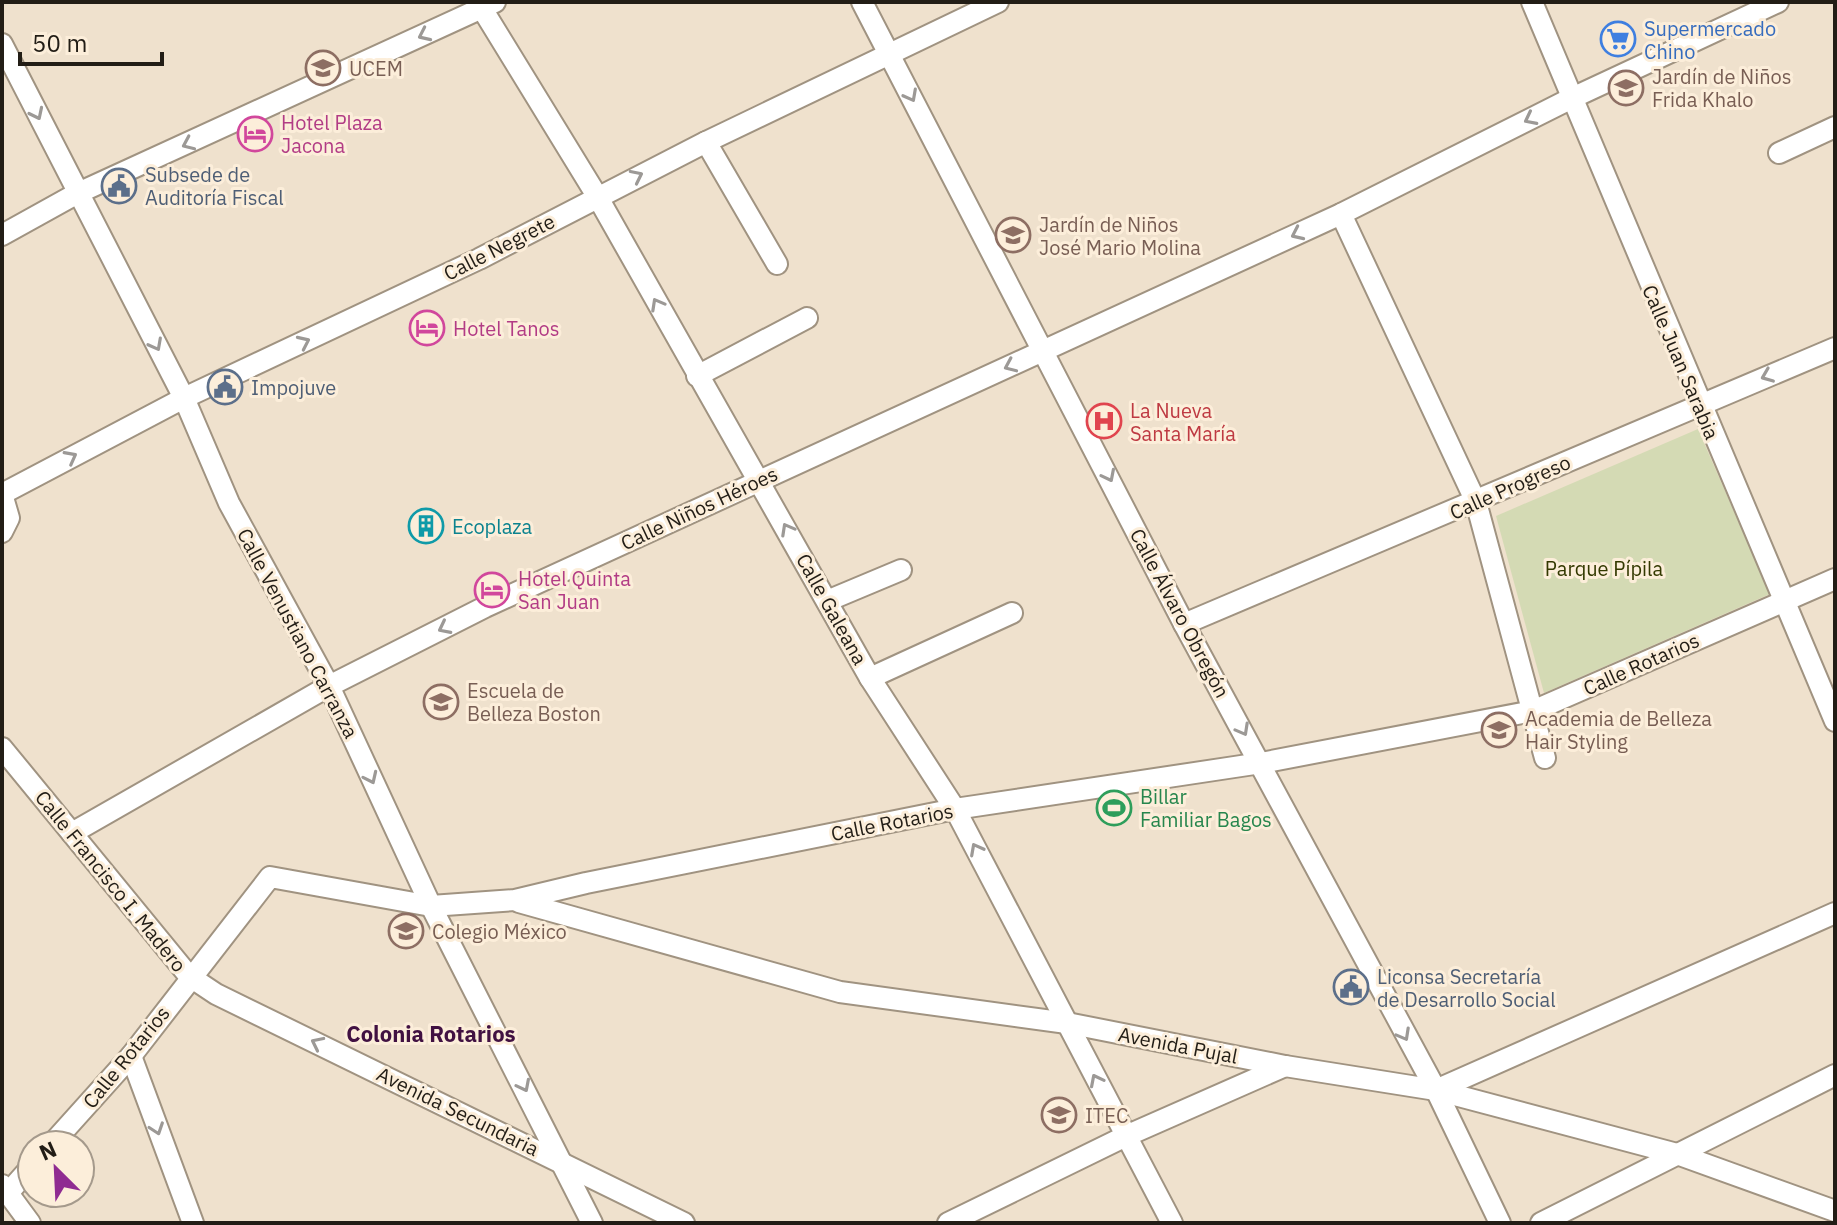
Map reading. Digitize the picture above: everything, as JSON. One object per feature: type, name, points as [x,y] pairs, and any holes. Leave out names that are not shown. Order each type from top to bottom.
[{"type":"street","name":"Calle Álvaro Obregón","points":[[862,2],[1045,350],[1184,624],[1436,1090],[1500,1223]]},
{"type":"street","name":"Calle Negrete","points":[[2,532],[9,518],[2,494],[184,398],[479,259],[706,142],[998,2]]},
{"type":"street","name":"Calle Juan Sarabia","points":[[1532,2],[1570,99],[1835,721]]},
{"type":"street","name":"Calle Niños Héroes","points":[[72,833],[329,686],[485,607],[1341,214],[1570,99],[1778,2]]},
{"type":"street","points":[[2,235],[76,194],[485,4]]},
{"type":"street","name":"Calle Galeana","points":[[485,4],[697,376],[760,479],[870,678],[955,809],[1172,1223]]},
{"type":"street","name":"Calle Venustiano Carranza","points":[[2,44],[76,194],[184,398],[229,503],[329,686],[431,906],[592,1223]]},
{"type":"street","points":[[1779,153],[1835,127]]},
{"type":"street","points":[[706,142],[777,264]]},
{"type":"street","points":[[1341,214],[1476,502],[1545,758]]},
{"type":"street","points":[[697,376],[807,318]]},
{"type":"street","name":"Calle Progreso","points":[[1184,624],[1835,348]]},
{"type":"street","points":[[827,601],[901,570]]},
{"type":"street","name":"Calle Rotarios","points":[[65,1129],[131,1056],[189,976],[270,877],[431,906],[515,900],[955,809],[1261,763],[1533,711],[1835,579]]},
{"type":"street","points":[[870,678],[1012,613]]},
{"type":"street","name":"Calle Francisco I. Madero","points":[[2,748],[189,976]]},
{"type":"street","name":"Avenida Pujal","points":[[515,900],[840,992],[1067,1023],[1285,1066],[1436,1090],[1677,1154],[1835,1211]]},
{"type":"street","points":[[1436,1090],[1835,913]]},
{"type":"street","name":"Avenida Secundaria","points":[[189,976],[216,994],[684,1223]]},
{"type":"street","points":[[131,1056],[193,1223]]},
{"type":"street","points":[[948,1223],[1126,1136],[1285,1066]]},
{"type":"street","points":[[1541,1223],[1835,1075]]},
{"type":"street","points":[[5,1189],[30,1223]]},
{"type":"green space","name":"Parque Pípila","points":[[1698,429],[1770,594],[1544,693],[1496,516]]},
{"type":"place","name":"Supermercado Chino","points":[[1618,39]]},
{"type":"place","name":"UCEM","points":[[323,68]]},
{"type":"place","name":"Jardín de Niños Frida Khalo","points":[[1626,88]]},
{"type":"place","name":"Hotel Plaza Jacona","points":[[255,134]]},
{"type":"place","name":"Subsede de Auditoría Fiscal","points":[[119,186]]},
{"type":"place","name":"Jardín de Niños José Mario Molina","points":[[1013,235]]},
{"type":"place","name":"Hotel Tanos","points":[[427,328]]},
{"type":"place","name":"Impojuve","points":[[225,387]]},
{"type":"place","name":"La Nueva Santa María","points":[[1104,421]]},
{"type":"place","name":"Ecoplaza","points":[[426,526]]},
{"type":"place","name":"Hotel Quinta San Juan","points":[[492,590]]},
{"type":"place","name":"Escuela de Belleza Boston","points":[[441,702]]},
{"type":"place","name":"Academia de Belleza Hair Styling","points":[[1499,730]]},
{"type":"place","name":"Billar Familiar Bagos","points":[[1114,808]]},
{"type":"place","name":"Colegio México","points":[[406,931]]},
{"type":"place","name":"Liconsa Secretaría de Desarrollo Social","points":[[1351,987]]},
{"type":"place","name":"ITEC","points":[[1059,1115]]},
{"type":"district","name":"Colonia Rotarios","points":[[431,1033]]}]
